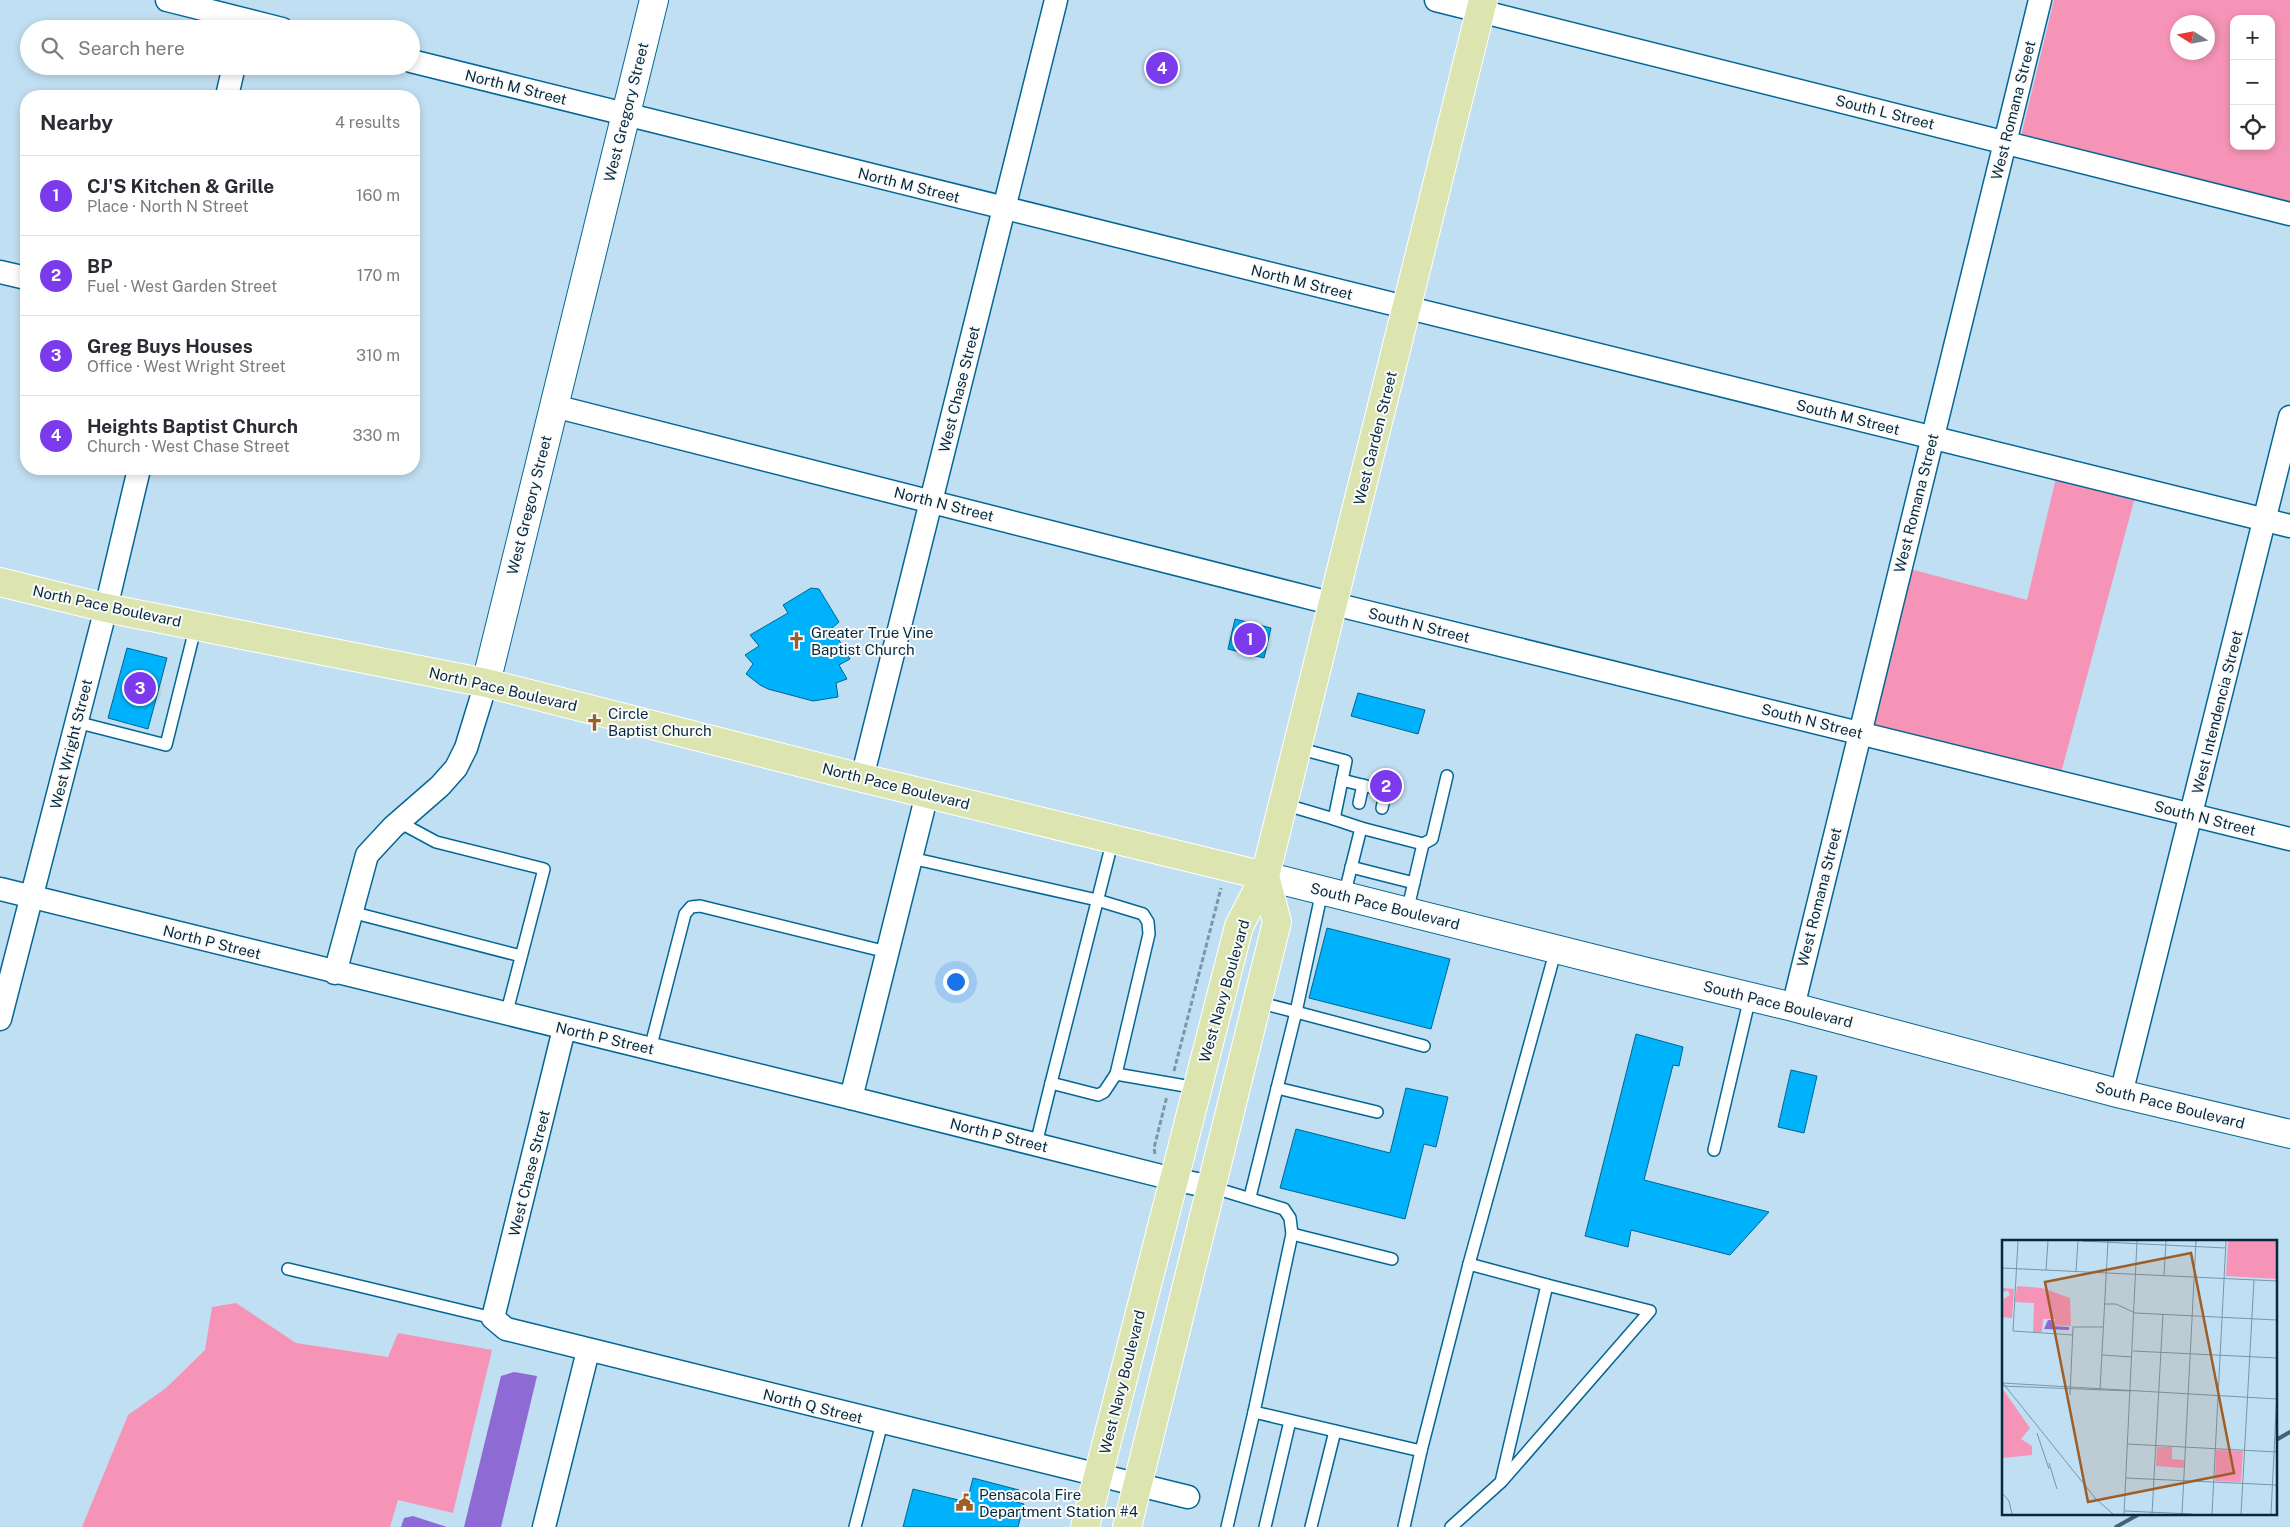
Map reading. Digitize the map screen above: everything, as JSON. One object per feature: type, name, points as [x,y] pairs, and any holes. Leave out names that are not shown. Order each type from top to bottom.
[{"type":"main road","name":"West Gregory Street","points":[[486,683],[654,0]]},
{"type":"main road","name":"West Garden Street","points":[[1265,876],[1482,6]]},
{"type":"main road","name":"North Pace Boulevard","points":[[0,582],[106,608],[486,683],[926,794],[1265,876]]},
{"type":"main road","name":"South Pace Boulevard","points":[[1265,876],[1792,1007],[2121,1094],[2290,1134]]},
{"type":"main road","points":[[1127,1527],[1277,922],[1265,876]]},
{"type":"main road","name":"West Navy Boulevard","points":[[1085,1527],[1239,926],[1265,876]]},
{"type":"street","points":[[167,0],[246,16]]},
{"type":"street","name":"West Chase Street","points":[[862,778],[1056,0]]},
{"type":"street","name":"South L Street","points":[[1436,0],[1482,6],[2290,214]]},
{"type":"street","name":"West Romana Street","points":[[1792,1007],[2040,0]]},
{"type":"street","name":"North M Street","points":[[420,63],[1406,309]]},
{"type":"street","points":[[228,90],[232,75]]},
{"type":"street","points":[[0,272],[20,277]]},
{"type":"street","name":"South M Street","points":[[1406,309],[2290,526]]},
{"type":"street","name":"North N Street","points":[[554,406],[1334,604]]},
{"type":"street","name":"West Intendencia Street","points":[[2121,1094],[2290,417]]},
{"type":"street","name":"West Wright Street","points":[[0,1019],[106,608],[138,475]]},
{"type":"street","name":"South N Street","points":[[1334,604],[2290,839]]},
{"type":"street","name":"West Gregory Street","points":[[335,973],[366,855],[399,822],[440,786],[456,768],[466,748],[486,683]]},
{"type":"street","points":[[851,1098],[926,794]]},
{"type":"street","name":"North P Street","points":[[0,889],[335,973],[1211,1187]]},
{"type":"street","name":"West Chase Street","points":[[493,1318],[564,1029]]},
{"type":"street","name":"North Q Street","points":[[493,1318],[506,1329],[588,1351],[1098,1475],[1138,1483],[1188,1497]]},
{"type":"street","points":[[544,1527],[588,1351]]},
{"type":"lane","points":[[76,722],[166,745],[196,625]]},
{"type":"lane","points":[[1297,748],[1346,761],[1334,819]]},
{"type":"lane","points":[[1283,804],[1377,829],[1423,844],[1432,839],[1447,776]]},
{"type":"lane","points":[[1342,780],[1386,791],[1382,808]]},
{"type":"lane","points":[[1359,803],[1363,785]]},
{"type":"lane","points":[[399,822],[436,842],[544,869],[506,1015]]},
{"type":"lane","points":[[1250,1197],[1296,1012],[1333,894],[1351,867],[1357,825]]},
{"type":"lane","points":[[1036,1144],[1113,839]]},
{"type":"lane","points":[[1407,912],[1423,844]]},
{"type":"lane","points":[[910,858],[1097,900],[1143,914],[1149,934],[1116,1074],[1104,1092],[1098,1095],[1051,1083]]},
{"type":"lane","points":[[1351,867],[1414,883]]},
{"type":"lane","points":[[650,1049],[685,914],[691,907],[700,906],[887,952]]},
{"type":"lane","points":[[351,912],[521,956]]},
{"type":"lane","points":[[1404,1527],[1421,1451],[1469,1264],[1556,948]]},
{"type":"lane","points":[[1714,1150],[1750,997]]},
{"type":"lane","points":[[1257,1002],[1424,1046]]},
{"type":"lane","points":[[1116,1074],[1197,1088]]},
{"type":"lane","points":[[1277,1088],[1377,1112]]},
{"type":"lane","points":[[1211,1187],[1250,1197],[1284,1209],[1290,1218],[1292,1234],[1227,1527]]},
{"type":"lane","points":[[1292,1234],[1392,1259]]},
{"type":"lane","points":[[1451,1527],[1501,1482],[1650,1311],[1469,1264]]},
{"type":"lane","points":[[288,1269],[493,1318]]},
{"type":"lane","points":[[1501,1482],[1547,1285]]},
{"type":"lane","points":[[1254,1412],[1421,1451]]},
{"type":"lane","points":[[1265,1527],[1290,1421]]},
{"type":"lane","points":[[856,1527],[882,1423]]},
{"type":"lane","points":[[1311,1527],[1335,1431]]},
{"type":"shaded area","points":[[2054,0],[2290,0],[2290,202],[2021,136]]},
{"type":"shaded area","points":[[2056,478],[2135,497],[2061,773],[1871,726],[1910,569],[2027,600]]},
{"type":"shaded area","points":[[236,1303],[296,1343],[388,1357],[398,1333],[492,1350],[453,1513],[398,1500],[390,1527],[82,1527],[128,1415],[166,1388],[205,1350],[212,1307]]},
{"type":"shaded area","points":[[514,1372],[537,1376],[501,1527],[464,1527],[501,1376]]},
{"type":"shaded area","points":[[413,1516],[447,1527],[401,1527],[404,1518]]},
{"type":"building","name":"Greater True Vine Baptist Church","points":[[811,588],[819,589],[839,622],[832,628],[850,659],[839,665],[847,679],[836,683],[838,697],[813,701],[768,689],[760,685],[746,674],[753,664],[745,655],[759,646],[750,635],[788,613],[783,605]]},
{"type":"building","points":[[1235,619],[1271,628],[1264,658],[1228,649]]},
{"type":"building","points":[[127,648],[167,658],[148,729],[108,718]]},
{"type":"building","points":[[1358,693],[1425,710],[1418,734],[1351,716]]},
{"type":"building","points":[[1327,928],[1450,959],[1431,1029],[1309,998]]},
{"type":"building","points":[[1636,1034],[1683,1047],[1679,1066],[1673,1065],[1644,1180],[1769,1212],[1730,1255],[1631,1230],[1628,1247],[1585,1236]]},
{"type":"building","points":[[1791,1070],[1817,1076],[1804,1133],[1778,1127]]},
{"type":"building","points":[[1406,1088],[1448,1097],[1436,1147],[1424,1144],[1405,1219],[1280,1188],[1296,1129],[1390,1153]]},
{"type":"building","name":"Pensacola Fire Department Station #4","points":[[973,1478],[1019,1490],[1016,1502],[1024,1504],[1018,1527],[903,1527],[913,1489],[967,1502]]},
{"type":"railway","points":[[2278,1439],[2290,1432]]},
{"type":"railway","points":[[2116,1527],[2139,1514]]},
{"type":"place","name":"Heights Baptist Church","points":[[1162,68]]},
{"type":"place","name":"CJ'S Kitchen & Grille","points":[[1250,639]]},
{"type":"place","name":"Greater True Vine Baptist Church","points":[[797,641]]},
{"type":"place","name":"Greg Buys Houses","points":[[140,688]]},
{"type":"place","name":"Circle Baptist Church","points":[[594,722]]},
{"type":"place","name":"BP","points":[[1386,786]]},
{"type":"place","name":"Pensacola Fire Department Station #4","points":[[965,1503]]}]
